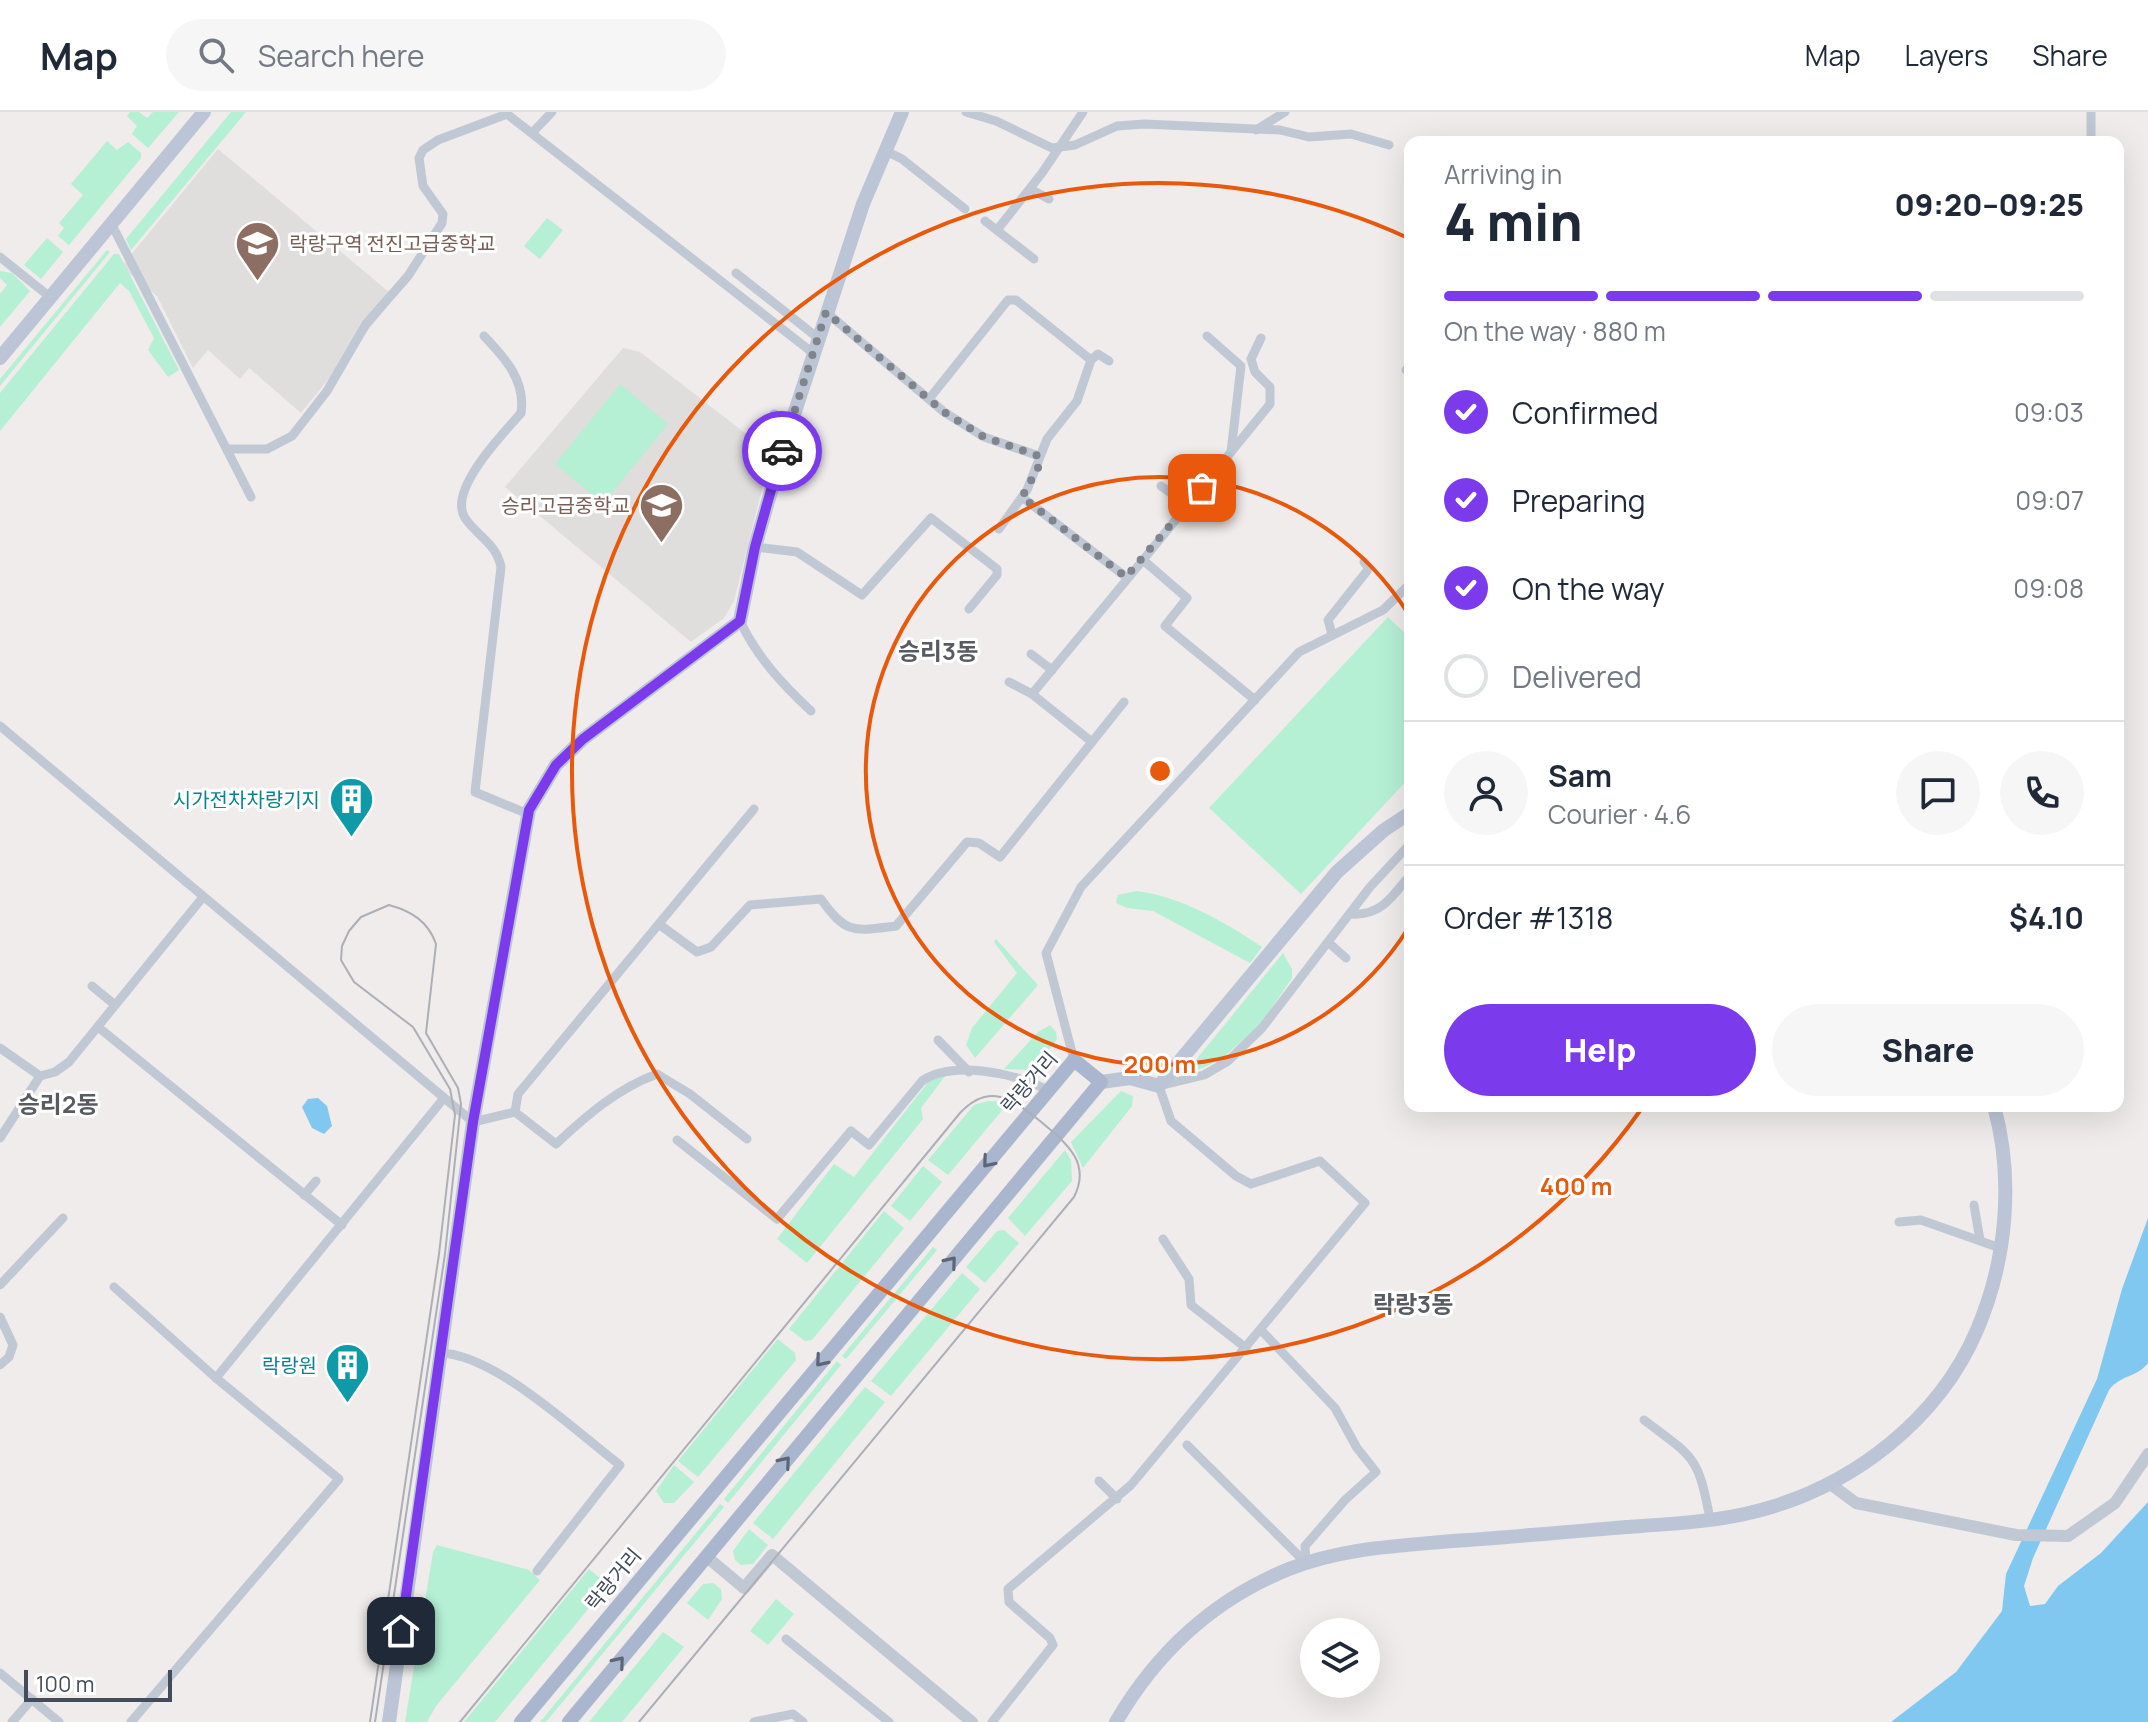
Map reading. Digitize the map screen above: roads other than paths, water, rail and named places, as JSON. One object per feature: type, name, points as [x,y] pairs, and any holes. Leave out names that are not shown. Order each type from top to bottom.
[{"type":"main road","points":[[0,358],[204,112]]},
{"type":"main road","points":[[389,1722],[473,1122],[528,814],[556,765],[583,739],[740,621],[755,547],[826,312],[902,112]]},
{"type":"main road","points":[[569,1722],[1101,1082],[1130,1078],[1159,1086],[1358,851],[1404,817]]},
{"type":"main road","name":"락랑거리","points":[[521,1722],[1074,1060],[1101,1082]]},
{"type":"main road","points":[[1116,1722],[1144,1678],[1193,1627],[1242,1592],[1306,1564],[1371,1548],[1710,1519],[1762,1510],[1829,1483],[1891,1443],[1920,1417],[1946,1384],[1969,1350],[1986,1309],[2000,1248],[2008,1169],[1995,1112]]},
{"type":"street","points":[[533,132],[552,112]]},
{"type":"street","points":[[966,112],[992,115],[1052,148],[1075,145],[1117,126],[1131,125],[1256,130],[1309,137],[1351,134],[1389,145]]},
{"type":"street","points":[[997,230],[1061,147],[1083,112]]},
{"type":"street","points":[[1256,130],[1285,112]]},
{"type":"street","points":[[2091,112],[2091,136]]},
{"type":"street","points":[[227,449],[267,449],[292,436],[327,391],[366,324],[422,258],[442,223],[443,214],[423,186],[419,158],[423,150],[438,140],[507,114],[816,346]]},
{"type":"street","points":[[886,151],[902,159],[965,209]]},
{"type":"street","points":[[1030,189],[1049,199]]},
{"type":"street","points":[[985,221],[1034,259]]},
{"type":"street","points":[[111,223],[251,497]]},
{"type":"street","points":[[0,257],[5,266],[50,297]]},
{"type":"street","points":[[736,273],[816,346]]},
{"type":"street","points":[[929,399],[1008,300],[1016,300],[1091,360]]},
{"type":"street","points":[[826,312],[929,399],[984,437],[1039,456]]},
{"type":"street","points":[[484,336],[511,368],[522,403],[521,413],[466,484],[464,517],[499,554],[501,567],[471,792],[528,814]]},
{"type":"street","points":[[1207,336],[1241,366],[1231,452]]},
{"type":"street","points":[[1032,694],[1188,506],[1272,396],[1252,365],[1261,338]]},
{"type":"street","points":[[999,529],[1038,468],[1039,456],[1047,439],[1077,401],[1091,360],[1098,354],[1109,361]]},
{"type":"street","points":[[774,414],[791,423]]},
{"type":"street","points":[[1161,486],[1188,506]]},
{"type":"street","points":[[1022,497],[1126,577]]},
{"type":"street","points":[[755,547],[797,552],[862,595],[931,518],[997,569],[997,575],[969,609]]},
{"type":"street","points":[[1143,560],[1187,598],[1165,626],[1255,700]]},
{"type":"street","points":[[1332,634],[1328,620],[1367,571],[1364,562]]},
{"type":"street","points":[[1074,1060],[1046,953],[1081,887],[1299,652],[1383,610],[1404,590]]},
{"type":"street","points":[[740,621],[759,656],[782,684],[811,711]]},
{"type":"street","points":[[1031,654],[1052,670]]},
{"type":"street","points":[[1009,682],[1032,694],[1092,742]]},
{"type":"street","points":[[660,925],[697,952],[711,947],[750,905],[821,899],[837,921],[855,931],[896,926],[967,842],[979,843],[1000,857],[1124,702]]},
{"type":"street","points":[[0,726],[473,1122],[515,1112]]},
{"type":"street","points":[[515,1112],[518,1094],[754,809]]},
{"type":"street","points":[[992,1722],[1053,1645],[1050,1638],[1009,1602],[1008,1589],[1097,1511],[1117,1499],[1365,1203],[1320,1161],[1251,1184],[1236,1176],[1171,1121],[1159,1086],[1204,1075],[1228,1061],[1262,1028],[1404,851]]},
{"type":"street","points":[[1351,914],[1369,915],[1386,905],[1404,882]]},
{"type":"street","points":[[0,1138],[40,1076],[55,1072],[69,1062],[203,897]]},
{"type":"street","points":[[1329,943],[1346,958]]},
{"type":"street","points":[[92,986],[115,1005]]},
{"type":"street","points":[[98,1027],[342,1225]]},
{"type":"street","points":[[938,1040],[969,1072]]},
{"type":"street","points":[[0,1048],[40,1076]]},
{"type":"street","points":[[677,1140],[777,1219],[851,1131],[869,1145],[922,1081],[946,1070],[1029,1080],[1047,1090]]},
{"type":"street","points":[[515,1112],[556,1144],[581,1121],[637,1082],[657,1074],[690,1094],[747,1139]]},
{"type":"street","points":[[216,1378],[444,1098]]},
{"type":"street","points":[[304,1195],[316,1181]]},
{"type":"street","points":[[1974,1205],[1980,1240]]},
{"type":"street","points":[[0,1285],[63,1218]]},
{"type":"street","points":[[1899,1222],[1921,1220],[2000,1248]]},
{"type":"street","points":[[1163,1239],[1189,1279],[1191,1305],[1246,1348]]},
{"type":"street","points":[[114,1287],[216,1378],[339,1479],[131,1722]]},
{"type":"street","points":[[0,1317],[13,1345],[9,1357],[0,1365]]},
{"type":"street","points":[[1261,1330],[1335,1408],[1357,1448],[1376,1472],[1345,1500],[1305,1546],[1306,1564]]},
{"type":"street","points":[[440,1353],[459,1353],[497,1371],[620,1465],[537,1571]]},
{"type":"street","points":[[1644,1420],[1691,1457],[1703,1482],[1710,1519]]},
{"type":"street","points":[[1187,1445],[1306,1564]]},
{"type":"street","points":[[1829,1483],[1856,1503],[2016,1535],[2068,1536],[2115,1503],[2148,1454]]},
{"type":"street","points":[[1099,1481],[1117,1499]]},
{"type":"street","points":[[707,1557],[744,1588],[772,1555],[972,1722]]},
{"type":"street","points":[[786,1639],[889,1722]]},
{"type":"street","points":[[0,1673],[59,1722]]},
{"type":"street","points":[[12,1722],[32,1699]]},
{"type":"street","points":[[754,1722],[793,1714],[803,1722]]},
{"type":"water","points":[[318,1098],[327,1106],[332,1126],[324,1134],[312,1128],[302,1107],[308,1099]]},
{"type":"water","points":[[2148,1218],[2148,1363],[2109,1390],[2033,1558],[2024,1586],[2030,1606],[2045,1604],[2058,1586],[2101,1553],[2148,1502],[2148,1722],[1891,1722],[1956,1672],[2002,1611],[2006,1574],[2097,1379],[2122,1289]]},
{"type":"tram line","points":[[370,1722],[439,1254],[455,1115],[450,1089],[413,1027],[354,982],[341,960],[342,946],[361,917],[389,905],[418,918],[436,944],[426,1033],[458,1088],[461,1104],[445,1254],[375,1722]]},
{"type":"tram line","points":[[460,1722],[960,1113],[971,1103],[991,1096],[1020,1106],[1058,1137],[1073,1154],[1080,1173],[1074,1197],[639,1722]]},
{"type":"place","name":"락랑구역 전진고급중학교","points":[[258,282]]},
{"type":"place","name":"승리고급중학교","points":[[661,544]]},
{"type":"place","name":"시가전차차량기지","points":[[351,838]]},
{"type":"place","name":"락랑원","points":[[348,1404]]},
{"type":"district","name":"승리3동","points":[[938,650]]},
{"type":"district","name":"승리2동","points":[[58,1103]]},
{"type":"district","name":"락랑3동","points":[[1413,1303]]}]
